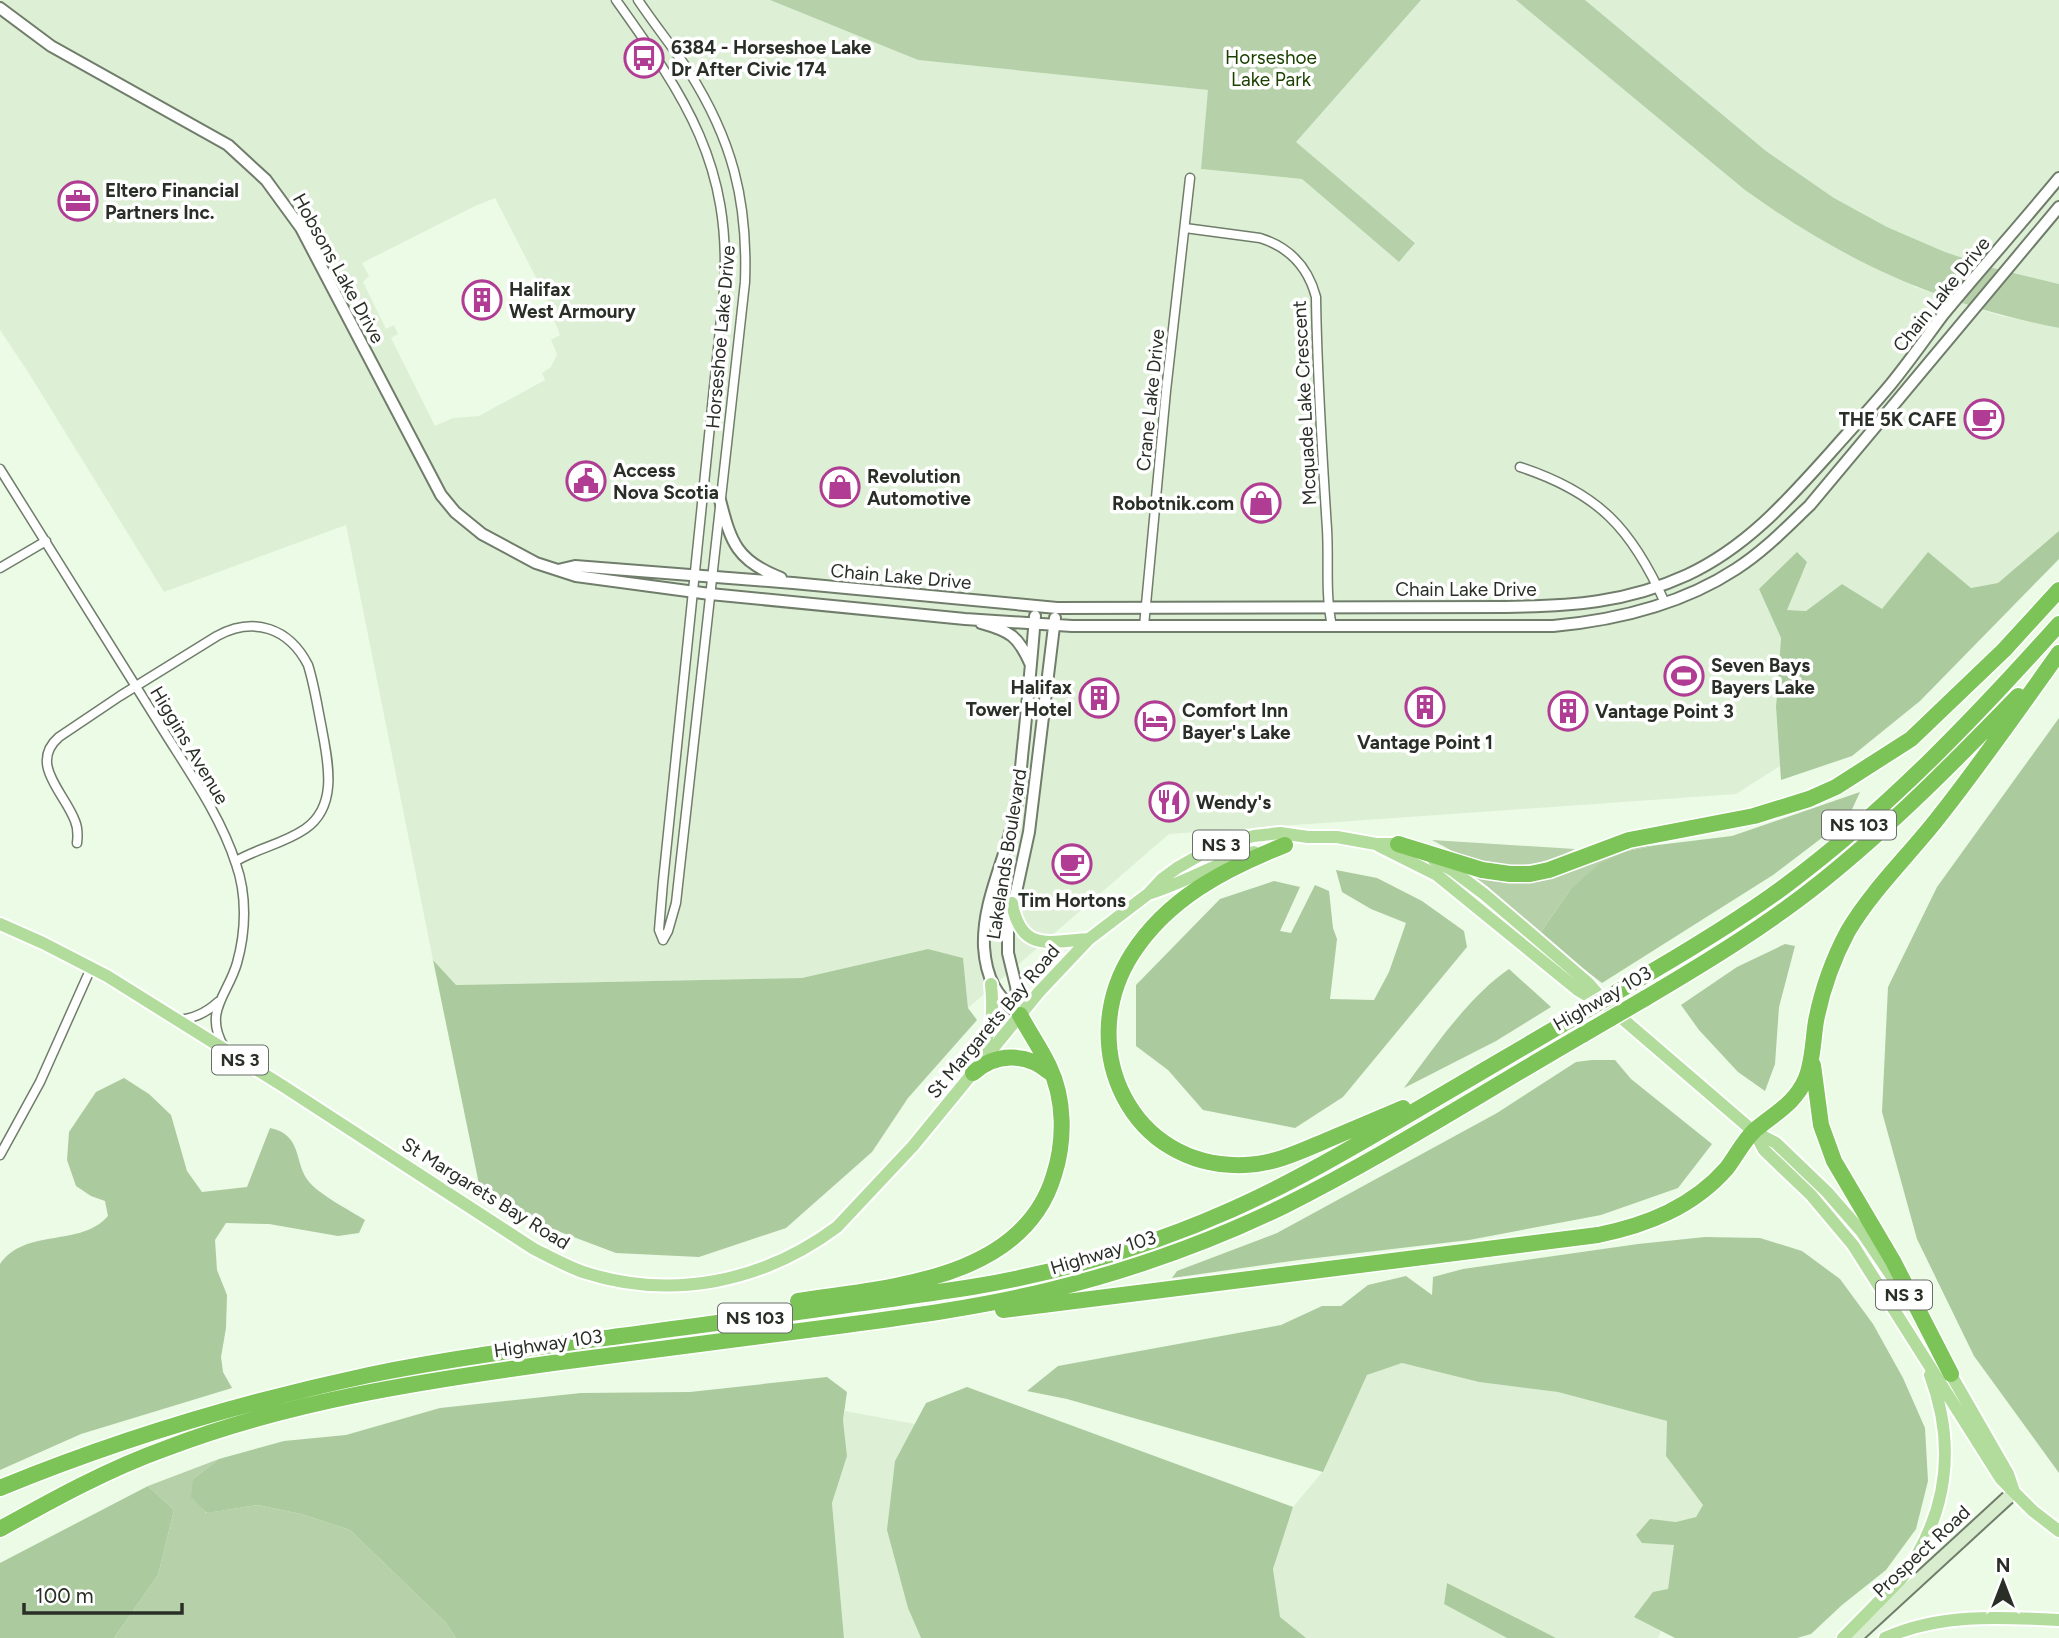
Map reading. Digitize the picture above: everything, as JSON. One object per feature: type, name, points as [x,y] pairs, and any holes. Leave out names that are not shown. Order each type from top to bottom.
[{"type":"highway","points":[[1398,844],[1482,870],[1530,874],[1549,870],[1629,840],[1754,816],[1810,799],[1845,782],[1910,739],[2004,650],[2059,590]]},
{"type":"highway","name":"Highway 103","points":[[0,1488],[120,1443],[180,1424],[274,1398],[404,1368],[972,1287],[1105,1257],[1180,1231],[1261,1196],[1337,1156],[1756,907],[1839,843],[1947,743],[2059,624]]},
{"type":"highway","points":[[915,1315],[933,1319],[1598,1235],[1632,1228],[1662,1216],[1697,1195],[1725,1170],[1754,1131],[1784,1108],[1799,1091],[1809,1070],[1817,1017],[1829,971],[1849,931],[1874,894],[1960,790],[2059,652]]},
{"type":"highway","name":"Highway 103","points":[[0,1529],[97,1478],[166,1448],[244,1423],[331,1401],[457,1377],[1008,1300],[1149,1262],[1228,1231],[1341,1175],[1644,999],[1766,922],[1844,863],[1941,774],[2059,652]]},
{"type":"highway","points":[[1285,845],[1223,873],[1187,895],[1147,934],[1121,974],[1110,1007],[1108,1048],[1119,1088],[1143,1123],[1169,1145],[1201,1160],[1235,1166],[1263,1164],[1294,1155],[1482,1072]]},
{"type":"highway","points":[[553,1345],[568,1339],[885,1287],[948,1272],[991,1254],[1007,1244],[1027,1226],[1042,1205],[1051,1186],[1060,1152],[1059,1101],[1053,1075],[1020,1015]]},
{"type":"highway","points":[[1812,1049],[1817,1106],[1830,1152],[1893,1261],[1951,1374]]},
{"type":"highway","points":[[973,1073],[992,1061],[1014,1057],[1036,1062],[1053,1075]]},
{"type":"main road","name":"St Margarets Bay Road","points":[[0,924],[107,976],[283,1086],[534,1249],[582,1271],[617,1281],[706,1284],[742,1276],[775,1264],[823,1238],[837,1227],[913,1146],[1039,992],[1089,939],[1177,868],[1230,842],[1280,832],[1308,837],[1337,837],[1376,844],[1398,844],[1440,863],[1484,894],[1588,983],[1609,1008],[1754,1131],[1776,1143],[1820,1185],[1861,1231],[1905,1296],[2008,1474],[2014,1492]]},
{"type":"main road","name":"St Margarets Bay Road","points":[[1148,894],[1240,856],[1308,837]]},
{"type":"main road","name":"St Margarets Bay Road","points":[[1376,844],[1437,875],[1578,990],[1609,1008]]},
{"type":"main road","points":[[1012,903],[1018,926],[1036,940],[1057,942],[1089,939]]},
{"type":"main road","points":[[973,1073],[992,1024],[991,984]]},
{"type":"main road","name":"St Margarets Bay Road","points":[[1754,1131],[1764,1150],[1811,1195],[1853,1245],[2001,1479],[2033,1511],[2059,1531]]},
{"type":"main road","points":[[1843,1638],[1910,1567],[1924,1542],[1939,1503],[1945,1463],[1943,1422],[1932,1381],[1915,1343]]},
{"type":"main road","name":"Prospect Road","points":[[1855,1638],[2014,1492]]},
{"type":"main road","points":[[1885,1638],[1953,1620],[1996,1617],[2059,1620]]},
{"type":"street","name":"Horseshoe Lake Drive","points":[[616,0],[671,79],[695,125],[715,174],[723,216],[725,262],[667,841],[659,930],[663,940],[676,903],[745,282],[746,249],[742,200],[735,168],[689,72],[638,0]]},
{"type":"street","name":"Hobsons Lake Drive","points":[[0,8],[51,46],[210,133],[247,161],[271,186],[301,228],[441,495],[467,523],[490,540],[527,559],[576,576],[692,591]]},
{"type":"street","name":"Crane Lake Drive","points":[[1144,626],[1190,178]]},
{"type":"street","name":"Chain Lake Drive","points":[[694,575],[1057,608],[1558,606],[1596,603],[1629,596],[1688,574],[1725,554],[1757,531],[1791,498],[1892,384],[1942,317],[2059,178]]},
{"type":"street","name":"Chain Lake Drive","points":[[692,591],[965,619],[1054,625],[1553,626],[1615,619],[1639,613],[1736,569],[1767,546],[1810,505],[2059,207]]},
{"type":"street","name":"Mcquade Lake Crescent","points":[[1185,228],[1260,238],[1271,242],[1297,260],[1313,287],[1316,297],[1328,607],[1332,626]]},
{"type":"street","points":[[712,399],[731,401]]},
{"type":"street","points":[[1520,467],[1567,485],[1600,507],[1633,543],[1665,603]]},
{"type":"street","name":"Higgins Avenue","points":[[0,469],[214,813],[236,861],[242,884],[243,928],[237,963],[215,1014],[219,1038],[227,1053]]},
{"type":"street","points":[[720,500],[731,538],[741,554],[755,567],[793,583]]},
{"type":"street","points":[[0,568],[46,541]]},
{"type":"street","name":"Hobsons Lake Drive","points":[[558,570],[575,566],[694,575]]},
{"type":"street","points":[[887,611],[889,592]]},
{"type":"street","name":"Lakelands Boulevard","points":[[991,984],[985,955],[985,926],[1016,809],[1036,606]]},
{"type":"street","name":"Lakelands Boulevard","points":[[1020,1015],[1007,942],[1012,903],[1020,880],[1030,832],[1057,608]]},
{"type":"street","points":[[965,619],[1006,631],[1015,637],[1023,646],[1031,666]]},
{"type":"street","points":[[77,843],[75,821],[48,771],[49,749],[60,737],[120,696],[217,636],[242,626],[254,626],[277,632],[303,654],[311,674],[329,781],[327,796],[317,817],[305,829],[236,861]]},
{"type":"street","points":[[677,744],[693,746]]},
{"type":"street","points":[[667,841],[682,844]]},
{"type":"street","points":[[0,1155],[40,1082],[91,968]]},
{"type":"street","points":[[991,984],[1007,1005],[1020,1015]]},
{"type":"street","points":[[176,1020],[187,1020],[201,1015],[218,1002]]},
{"type":"shaded area","points":[[0,0],[770,0],[918,60],[1209,90],[1201,169],[1302,179],[1399,262],[1415,242],[1293,143],[1415,0],[1516,0],[1915,287],[1998,315],[2059,328],[2059,531],[1998,583],[1971,588],[1928,552],[1882,610],[1842,584],[1806,611],[1786,610],[1807,563],[1759,589],[1781,638],[1776,706],[1780,766],[1736,794],[1169,834],[968,1008],[963,958],[928,949],[802,978],[455,985],[433,960],[346,525],[164,592],[0,330]],"holes":[[[495,198],[545,295],[560,335],[551,340],[557,354],[551,367],[542,373],[545,380],[479,416],[453,418],[435,426],[391,338],[398,334],[394,325],[386,329],[363,282],[369,276],[362,263]]]},
{"type":"shaded area","points":[[1585,0],[2059,0],[2059,284],[1993,268],[1945,252],[1887,227],[1834,198],[1766,151]]},
{"type":"shaded area","points":[[1402,1363],[1479,1382],[1558,1392],[1667,1421],[1666,1456],[1703,1505],[1696,1517],[1676,1522],[1650,1520],[1643,1543],[1675,1544],[1668,1589],[1635,1617],[1661,1631],[1658,1638],[1556,1638],[1447,1583],[1444,1604],[1507,1638],[1305,1638],[1278,1616],[1273,1569],[1293,1507],[1324,1470],[1367,1375]]},
{"type":"shaded area","points":[[845,1411],[915,1424],[895,1461],[908,1608],[921,1638],[844,1638],[832,1503],[847,1456],[843,1420]]},
{"type":"green space","name":"Horseshoe Lake Park","points":[[770,0],[1421,0],[1296,142],[1415,243],[1399,262],[1302,179],[1201,169],[1208,90],[918,60]]},
{"type":"green space","points":[[1516,0],[1585,0],[1766,151],[1834,198],[1887,227],[1945,252],[1993,268],[2059,284],[2059,328],[2015,318],[1933,293],[1856,259],[1819,239],[1745,190]]},
{"type":"green space","points":[[2059,531],[2059,559],[1920,701],[1852,756],[1781,780],[1776,707],[1781,638],[1759,589],[1797,552],[1807,562],[1787,610],[1806,611],[1842,584],[1882,609],[1928,552],[1971,588],[1998,583]]},
{"type":"green space","points":[[2059,718],[2059,1473],[1974,1356],[1917,1239],[1882,1112],[1888,987],[1937,887]]},
{"type":"green space","points":[[1860,792],[1848,818],[1773,875],[1602,983],[1539,935],[1570,890],[1599,864],[1627,851],[1732,836]]},
{"type":"green space","points":[[1432,840],[1575,849],[1549,860],[1508,866],[1467,858]]},
{"type":"green space","points":[[1658,845],[1627,851],[1570,890],[1539,935],[1470,874],[1531,881],[1569,872],[1617,849]]},
{"type":"green space","points":[[1336,870],[1377,878],[1422,901],[1464,931],[1467,947],[1343,1097],[1295,1128],[1203,1110],[1168,1070],[1136,1046],[1136,985],[1220,899],[1274,881],[1300,887],[1280,931],[1291,933],[1315,885],[1329,891],[1333,928],[1337,939],[1330,999],[1374,1000],[1389,972],[1406,923],[1371,909],[1342,892]]},
{"type":"green space","points":[[1785,944],[1795,946],[1779,1007],[1775,1064],[1765,1091],[1738,1072],[1699,1030],[1681,1005],[1737,967]]},
{"type":"green space","points":[[928,949],[963,958],[968,1008],[977,1020],[908,1098],[872,1152],[786,1228],[699,1257],[616,1253],[547,1227],[480,1189],[433,960],[456,985],[802,978]]},
{"type":"green space","points":[[1509,969],[1551,1007],[1496,1041],[1404,1088],[1466,1008]]},
{"type":"green space","points":[[1615,1060],[1631,1079],[1712,1144],[1678,1188],[1601,1215],[1469,1240],[1172,1278],[1177,1271],[1277,1233],[1497,1113],[1576,1062]]},
{"type":"green space","points":[[124,1078],[149,1094],[171,1115],[187,1171],[202,1192],[247,1187],[270,1128],[281,1132],[293,1143],[305,1175],[315,1188],[365,1220],[359,1233],[338,1236],[269,1224],[226,1223],[215,1240],[217,1270],[227,1295],[226,1328],[221,1357],[223,1372],[232,1388],[81,1434],[0,1470],[0,1264],[24,1245],[83,1232],[108,1216],[105,1201],[76,1186],[67,1160],[69,1132],[96,1092]]},
{"type":"green space","points":[[1705,1237],[1760,1238],[1802,1251],[1840,1279],[1873,1324],[1903,1378],[1925,1428],[1928,1481],[1916,1529],[1886,1570],[1811,1634],[1797,1638],[1675,1638],[1634,1617],[1653,1592],[1668,1589],[1674,1545],[1642,1543],[1636,1535],[1650,1519],[1676,1522],[1696,1517],[1703,1505],[1666,1456],[1667,1421],[1558,1392],[1479,1382],[1402,1363],[1367,1375],[1323,1472],[1067,1399],[1027,1391],[1058,1366],[1281,1325],[1322,1306],[1341,1306],[1368,1285],[1406,1276],[1432,1295],[1433,1277],[1463,1269]]},
{"type":"green space","points":[[827,1377],[847,1392],[843,1420],[847,1456],[832,1503],[844,1638],[456,1638],[446,1623],[350,1530],[301,1514],[257,1505],[207,1513],[191,1497],[193,1479],[219,1459],[284,1441],[346,1435],[440,1408],[581,1393],[690,1392]]},
{"type":"green space","points":[[967,1387],[1293,1507],[1273,1569],[1280,1617],[1306,1638],[921,1638],[908,1608],[887,1530],[895,1461],[926,1403]]},
{"type":"green space","points":[[219,1459],[193,1479],[206,1513],[257,1505],[301,1514],[350,1530],[446,1623],[456,1638],[114,1638],[158,1575],[174,1510],[148,1486]]},
{"type":"green space","points":[[148,1486],[174,1510],[158,1575],[114,1638],[0,1638],[0,1563]]},
{"type":"green space","points":[[1447,1583],[1556,1638],[1507,1638],[1444,1604]]},
{"type":"place","name":"6384 - Horseshoe Lake Dr After Civic 174","points":[[644,58]]},
{"type":"place","name":"Eltero Financial Partners Inc.","points":[[78,201]]},
{"type":"place","name":"Halifax West Armoury","points":[[482,300]]},
{"type":"place","name":"THE 5K CAFE","points":[[1984,419]]},
{"type":"place","name":"Access Nova Scotia","points":[[586,481]]},
{"type":"place","name":"Revolution Automotive","points":[[840,487]]},
{"type":"place","name":"Robotnik.com","points":[[1261,503]]},
{"type":"place","name":"Seven Bays Bayers Lake","points":[[1684,676]]},
{"type":"place","name":"Halifax Tower Hotel","points":[[1099,698]]},
{"type":"place","name":"Vantage Point 1","points":[[1425,707]]},
{"type":"place","name":"Vantage Point 3","points":[[1568,711]]},
{"type":"place","name":"Comfort Inn Bayer's Lake","points":[[1155,721]]},
{"type":"place","name":"Wendy's","points":[[1169,802]]},
{"type":"place","name":"Tim Hortons","points":[[1072,864]]}]
